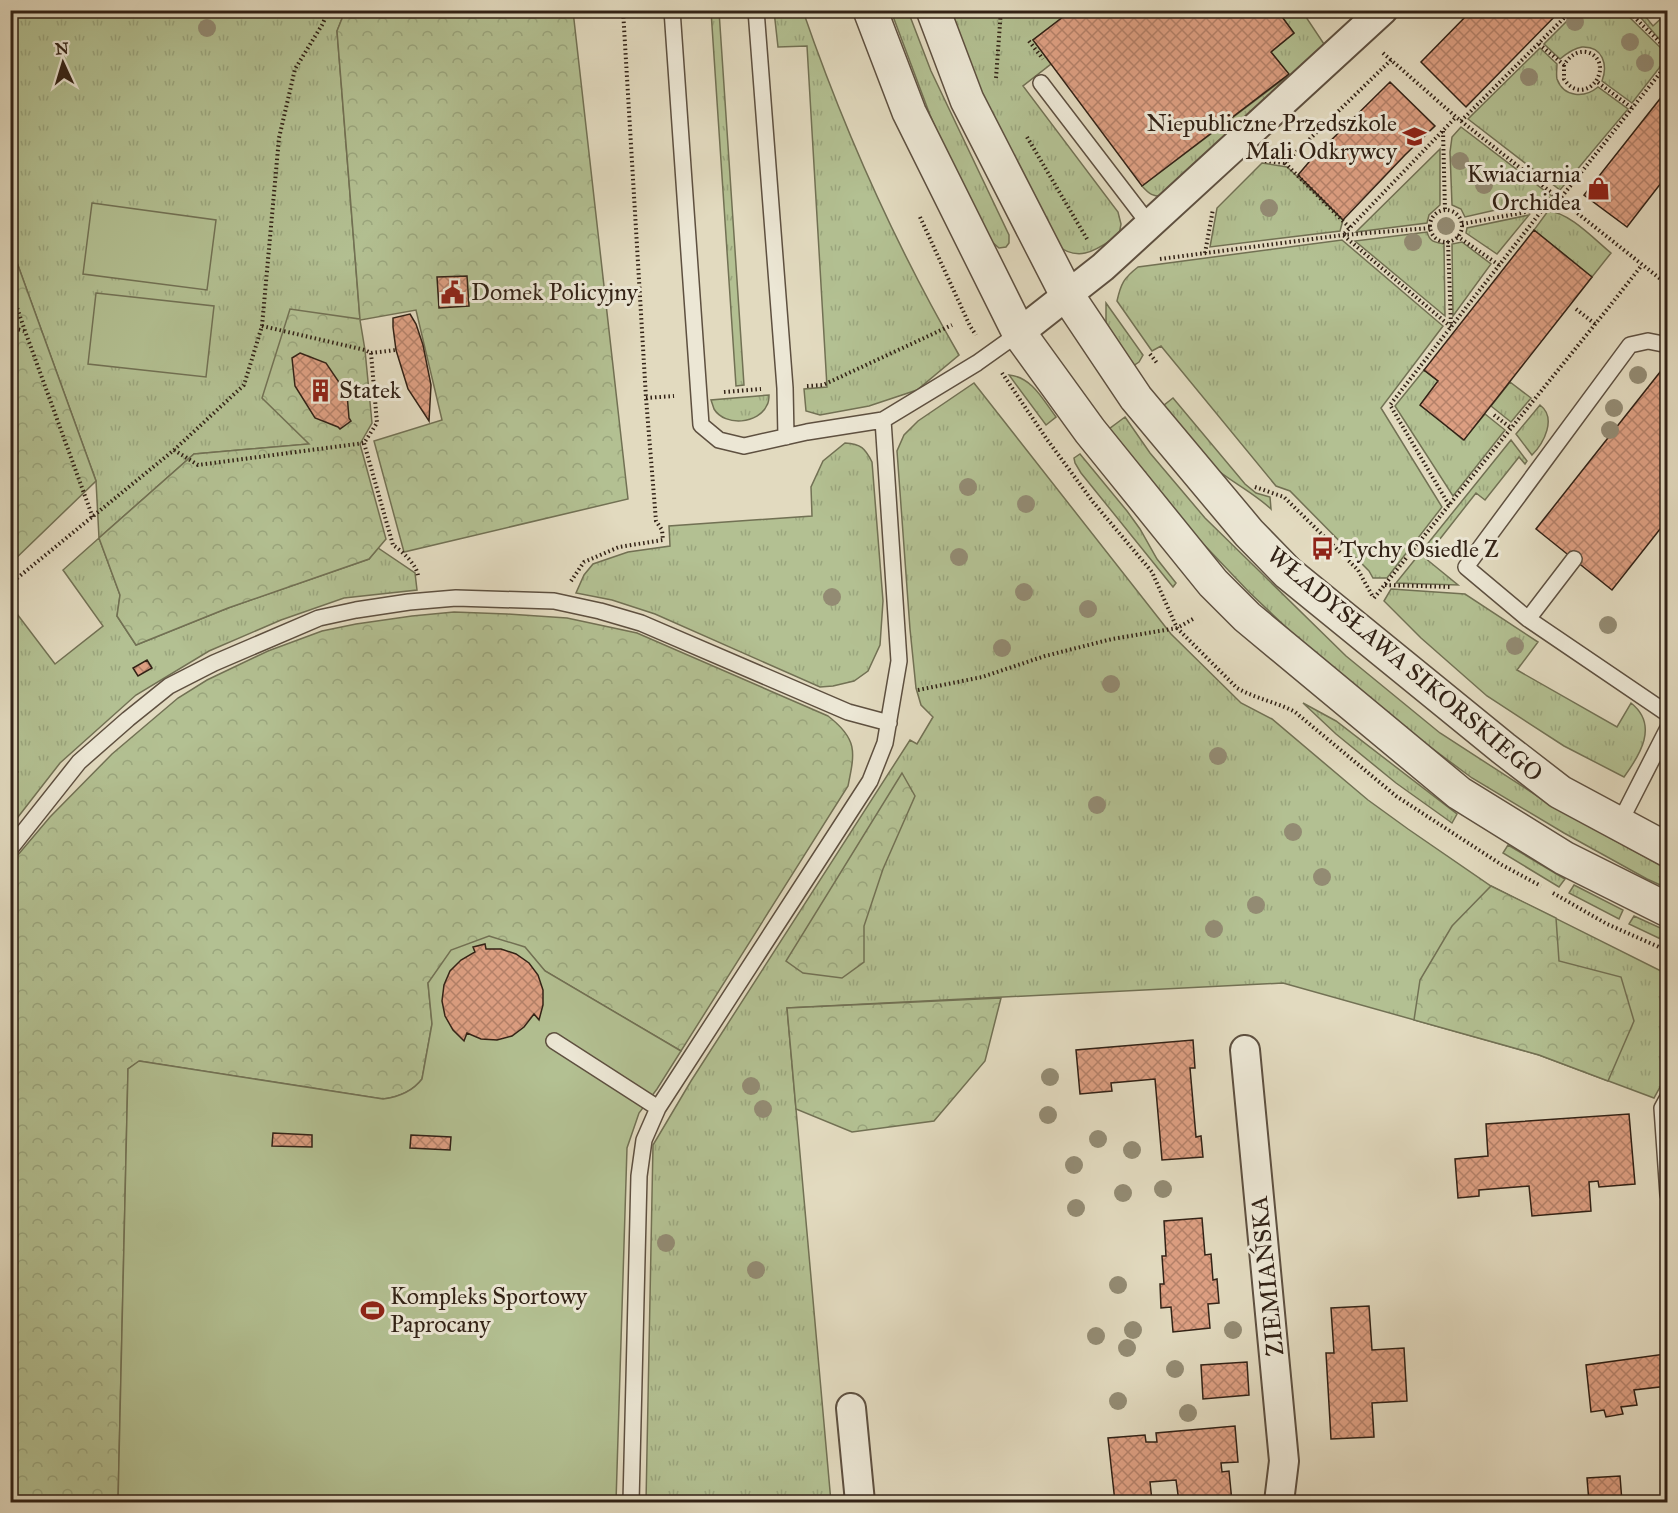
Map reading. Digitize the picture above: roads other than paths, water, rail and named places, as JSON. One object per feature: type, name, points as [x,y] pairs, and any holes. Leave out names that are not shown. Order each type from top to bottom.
[{"type":"street","points":[[870,10],[909,112],[1019,333],[1104,448],[1213,583],[1247,617],[1459,793],[1564,858],[1668,910]]},
{"type":"street","name":"WŁADYSŁAWA SIKORSKIEGO","points":[[933,10],[967,100],[1067,295],[1136,398],[1250,533],[1288,573],[1560,792],[1668,850]]},
{"type":"street","points":[[1019,333],[1103,267],[1383,10]]},
{"type":"street","name":"ZIEMIAŃSKA","points":[[1245,1050],[1284,1461],[1279,1503]]},
{"type":"street","points":[[851,1408],[860,1503]]},
{"type":"lane","points":[[672,10],[701,425],[719,440],[744,446],[883,420],[977,363],[1019,333]]},
{"type":"lane","points":[[756,10],[785,388],[786,437]]},
{"type":"lane","points":[[1041,83],[1149,224]]},
{"type":"lane","points":[[1668,345],[1648,341],[1630,345],[1466,567],[1528,619],[1668,714]]},
{"type":"lane","points":[[631,1503],[639,1176],[644,1140],[658,1108],[870,781],[885,743],[899,661],[883,420]]},
{"type":"lane","points":[[1528,619],[1574,559]]},
{"type":"lane","points":[[10,849],[79,762],[169,686],[214,663],[319,618],[409,602],[456,598],[554,602],[600,611],[641,623],[848,712],[889,723]]},
{"type":"lane","points":[[1619,824],[1668,728]]},
{"type":"lane","points":[[554,1041],[658,1108]]},
{"type":"lane","points":[[1668,1097],[1662,1108],[1668,1195]]},
{"type":"place","name":"Niepubliczne Przedszkole Mali Odkrywcy","points":[[1415,137]]},
{"type":"place","name":"Kwiaciarnia Orchidea","points":[[1599,188]]},
{"type":"place","name":"Domek Policyjny","points":[[453,292]]},
{"type":"place","name":"Statek","points":[[321,390]]},
{"type":"place","name":"Tychy Osiedle Z","points":[[1322,549]]},
{"type":"place","name":"Kompleks Sportowy Paprocany","points":[[372,1310]]}]
